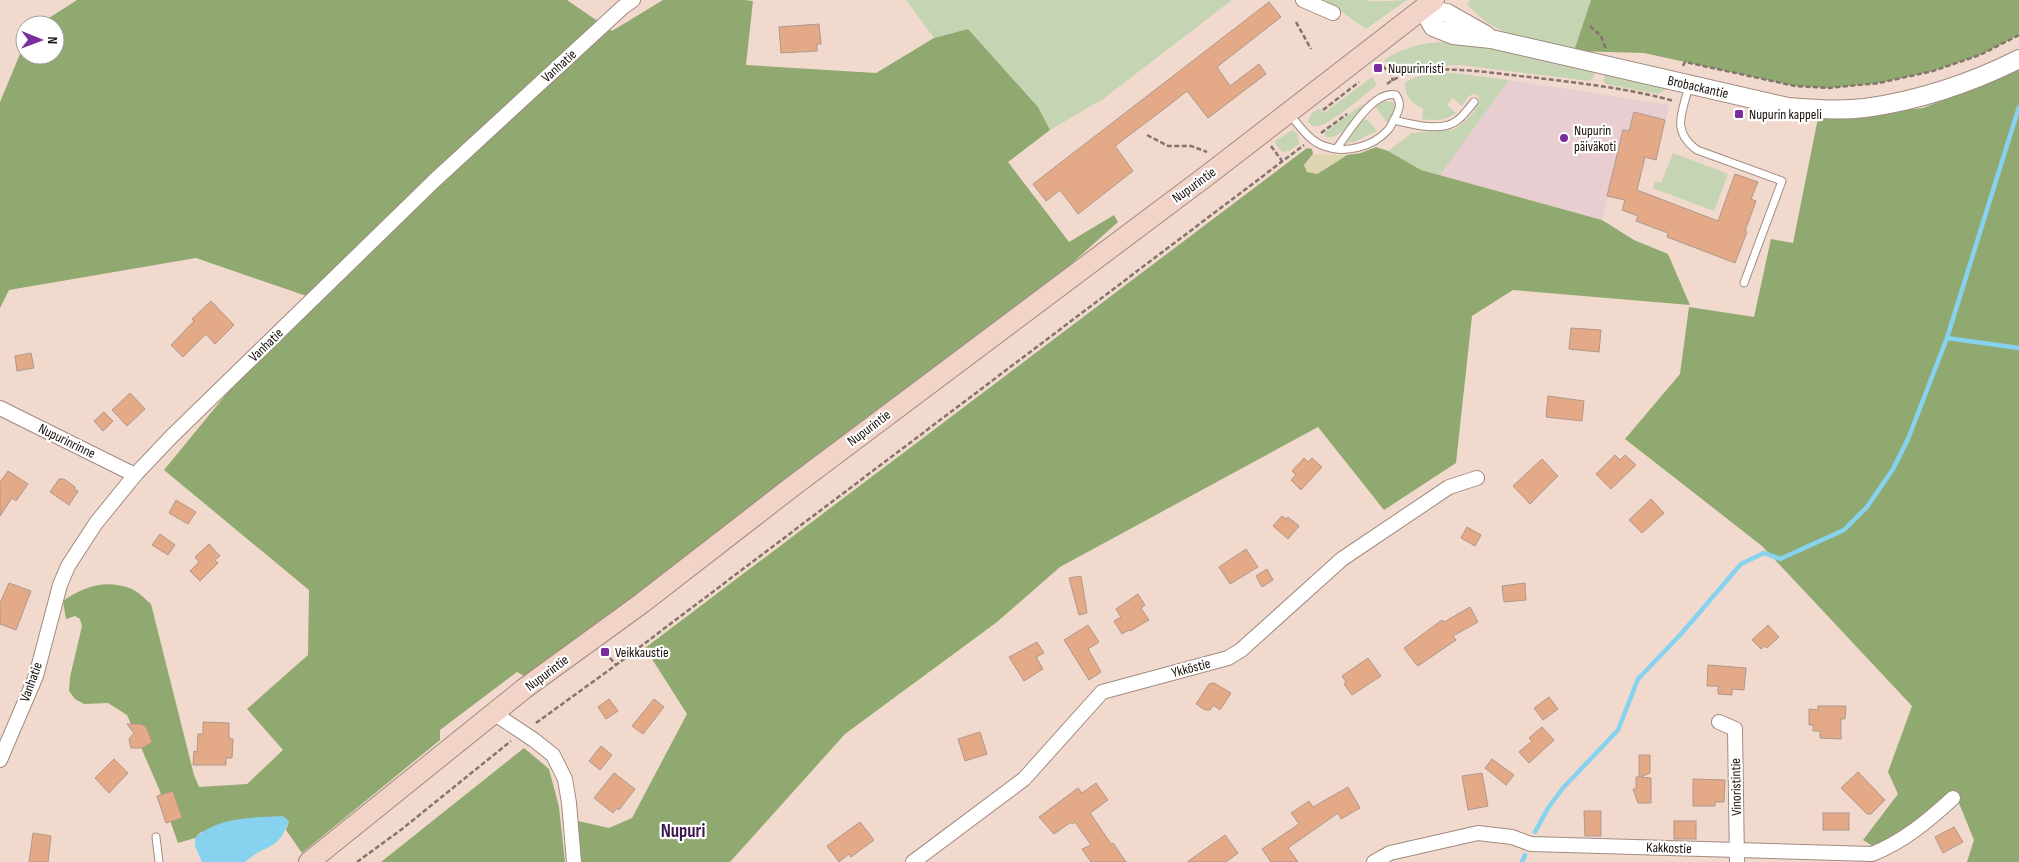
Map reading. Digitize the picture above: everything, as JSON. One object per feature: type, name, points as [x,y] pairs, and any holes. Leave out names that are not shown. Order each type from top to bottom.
[{"type":"main road","name":"Nupurintie","points":[[309,862],[525,688],[642,603],[793,486],[1210,174],[1429,4]]},
{"type":"street","name":"Vanhatie","points":[[0,760],[36,676],[60,585],[68,566],[96,523],[134,474],[435,180],[623,7],[633,0]]},
{"type":"street","points":[[1303,0],[1332,14]]},
{"type":"street","name":"Brobackantie","points":[[1429,4],[1433,27],[1453,35],[1491,39],[1788,107],[1826,110],[1865,108],[1943,89],[1993,72],[2019,59]]},
{"type":"street","name":"Nupurinrinne","points":[[0,408],[134,474]]},
{"type":"street","name":"Ykköstie","points":[[914,862],[1024,779],[1102,692],[1228,658],[1241,650],[1342,559],[1449,487],[1477,478]]},
{"type":"street","points":[[495,714],[553,755],[565,779],[574,862]]},
{"type":"street","name":"Vinoristintie","points":[[1719,722],[1735,730],[1737,856]]},
{"type":"street","name":"Kakkostie","points":[[1374,862],[1390,853],[1478,832],[1512,837],[1531,844],[1737,856],[1872,854],[1884,850],[1923,825],[1953,798]]},
{"type":"lane","points":[[1682,84],[1681,130],[1686,142],[1697,150],[1782,181],[1744,283]]},
{"type":"lane","points":[[1288,112],[1311,140],[1325,147],[1348,150],[1372,142],[1389,130],[1400,107],[1400,100],[1396,94],[1380,97],[1368,107],[1337,148]]},
{"type":"lane","points":[[1394,120],[1417,126],[1453,124],[1474,102]]},
{"type":"lane","points":[[156,836],[159,862]]},
{"type":"path","points":[[1296,22],[1311,49]]},
{"type":"path","points":[[1590,26],[1600,36],[1607,51],[1604,65]]},
{"type":"path","points":[[1385,85],[1410,74],[1433,70],[1465,70],[1599,86],[1668,100],[1682,84],[1685,62],[1795,86],[1829,88],[1879,82],[1933,71],[1980,55],[2019,35]]},
{"type":"path","points":[[1370,74],[1383,66],[1393,80]]},
{"type":"path","points":[[1323,110],[1362,80]]},
{"type":"path","points":[[357,862],[402,829],[522,732],[616,665],[1348,112]]},
{"type":"path","points":[[1146,134],[1168,146],[1191,146],[1206,152]]},
{"type":"path","points":[[605,652],[616,665]]},
{"type":"shaded area","name":"Nupurin päiväkoti","points":[[1509,80],[1669,105],[1656,160],[1645,157],[1634,202],[1608,196],[1602,220],[1440,175]]},
{"type":"green space","points":[[77,0],[567,0],[612,31],[663,0],[744,0],[753,1],[746,65],[876,73],[934,38],[968,29],[1038,107],[1050,130],[1008,162],[1069,242],[1114,215],[1118,222],[1042,290],[661,577],[524,676],[517,672],[440,730],[440,740],[302,853],[286,830],[289,821],[201,832],[195,838],[178,843],[159,789],[127,715],[108,703],[84,704],[75,699],[69,691],[70,677],[82,626],[80,619],[75,616],[66,619],[63,601],[86,588],[111,584],[132,589],[151,604],[194,775],[199,787],[247,784],[283,750],[247,709],[308,655],[309,590],[164,470],[237,381],[321,301],[196,258],[9,290],[0,308],[0,102],[15,65],[65,65],[65,15],[54,15]]},
{"type":"green space","points":[[906,0],[1232,0],[1103,99],[1050,130],[1038,107],[968,29],[934,38]]},
{"type":"green space","points":[[1325,0],[1379,1],[1407,0],[1366,29]]},
{"type":"green space","points":[[1470,0],[1591,0],[1574,51],[1502,31],[1485,21],[1467,5]]},
{"type":"green space","points":[[1591,0],[2019,0],[2019,35],[1980,55],[1933,71],[1879,83],[1829,88],[1795,86],[1644,53],[1574,51]]},
{"type":"green space","points":[[1442,42],[1483,46],[1594,71],[1594,77],[1589,81],[1460,65],[1419,67],[1395,74],[1384,60],[1412,47]]},
{"type":"green space","points":[[2019,70],[2019,862],[1967,862],[1974,840],[1954,791],[1914,824],[1874,847],[1863,840],[1898,794],[1888,772],[1912,706],[1762,546],[1625,439],[1680,374],[1689,307],[1754,317],[1771,239],[1793,243],[1818,118],[1923,108]]},
{"type":"green space","points":[[1453,73],[1509,80],[1440,175],[1421,170],[1388,151],[1412,133],[1452,130],[1461,125],[1474,112],[1479,99],[1477,95],[1473,94],[1468,97],[1462,106],[1453,98],[1447,105],[1456,113],[1448,118],[1440,120],[1422,119],[1423,108],[1415,105],[1407,95],[1406,82],[1411,79],[1428,74]]},
{"type":"green space","points":[[1606,73],[1663,87],[1665,90],[1658,94],[1606,84],[1603,81]]},
{"type":"green space","points":[[1372,77],[1377,85],[1340,114],[1319,126],[1313,126],[1308,122],[1311,114],[1319,108],[1324,113]]},
{"type":"green space","points":[[1383,101],[1393,102],[1396,109],[1394,116],[1387,123],[1375,106]]},
{"type":"green space","points":[[1363,104],[1358,115],[1348,126],[1336,135],[1326,137],[1324,133]]},
{"type":"green space","points":[[1363,119],[1368,120],[1377,131],[1354,142],[1346,143],[1345,140]]},
{"type":"green space","points":[[1292,130],[1298,134],[1299,144],[1289,151],[1282,152],[1274,142]]},
{"type":"green space","points":[[1376,147],[1388,151],[1421,170],[1602,220],[1634,240],[1668,254],[1690,305],[1513,290],[1472,316],[1456,463],[1384,510],[1318,427],[1060,567],[997,622],[845,734],[730,862],[581,862],[578,821],[609,828],[632,818],[687,714],[645,648],[1307,148],[1312,149],[1313,154],[1304,165],[1317,174],[1347,155],[1361,153]]},
{"type":"green space","points":[[1673,153],[1728,174],[1714,211],[1653,188],[1655,181],[1661,183]]},
{"type":"green space","points":[[524,748],[549,769],[559,807],[565,862],[381,862]]},
{"type":"sand","points":[[1313,154],[1347,155],[1317,174],[1307,172],[1304,165]]},
{"type":"water","points":[[283,816],[289,821],[280,838],[245,862],[202,862],[195,846],[195,838],[204,831],[225,822],[248,818]]},
{"type":"building","points":[[1269,2],[1281,17],[1217,67],[1230,86],[1259,64],[1266,74],[1208,118],[1187,91],[1115,146],[1133,171],[1078,214],[1060,190],[1046,201],[1033,184]]},
{"type":"building","points":[[819,24],[821,44],[817,44],[817,51],[781,53],[779,27]]},
{"type":"building","points":[[1634,112],[1665,120],[1656,160],[1645,157],[1637,190],[1718,221],[1735,174],[1758,182],[1751,199],[1756,201],[1735,263],[1667,237],[1668,233],[1636,221],[1638,216],[1622,210],[1625,200],[1607,196],[1623,130],[1629,131]]},
{"type":"building","points":[[211,301],[234,325],[215,344],[206,334],[183,357],[171,345],[194,321],[192,319]]},
{"type":"building","points":[[1571,328],[1601,330],[1599,352],[1569,349]]},
{"type":"building","points":[[31,353],[34,368],[17,371],[15,356]]},
{"type":"building","points":[[130,393],[145,409],[127,426],[112,410]]},
{"type":"building","points":[[1548,396],[1584,401],[1582,421],[1546,417]]},
{"type":"building","points":[[104,412],[113,421],[103,431],[94,421]]},
{"type":"building","points":[[1615,455],[1620,460],[1625,455],[1636,465],[1611,489],[1596,474]]},
{"type":"building","points":[[1304,458],[1308,462],[1312,458],[1322,467],[1301,490],[1291,480],[1296,475],[1292,471]]},
{"type":"building","points":[[1542,459],[1558,476],[1530,504],[1513,486]]},
{"type":"building","points":[[8,471],[28,484],[16,501],[12,498],[0,516],[0,482]]},
{"type":"building","points":[[59,479],[64,479],[78,491],[69,505],[50,492]]},
{"type":"building","points":[[1651,499],[1664,513],[1642,533],[1629,520]]},
{"type":"building","points":[[176,500],[196,512],[188,524],[169,513]]},
{"type":"building","points":[[1282,516],[1286,519],[1288,517],[1299,526],[1288,539],[1273,526]]},
{"type":"building","points":[[1467,527],[1481,535],[1475,546],[1461,538]]},
{"type":"building","points":[[160,534],[175,545],[168,555],[152,545]]},
{"type":"building","points":[[209,544],[220,556],[215,560],[218,563],[200,581],[190,571],[199,562],[195,557]]},
{"type":"building","points":[[1246,549],[1258,567],[1230,584],[1219,567]]},
{"type":"building","points":[[1267,569],[1273,580],[1262,587],[1256,576]]},
{"type":"building","points":[[1081,576],[1087,613],[1079,615],[1069,578]]},
{"type":"building","points":[[9,583],[31,591],[16,630],[0,624],[0,603]]},
{"type":"building","points":[[1525,583],[1526,600],[1504,602],[1502,586]]},
{"type":"building","points":[[1138,594],[1145,605],[1141,608],[1149,620],[1122,634],[1114,621],[1121,617],[1116,609]]},
{"type":"building","points":[[1470,607],[1478,622],[1453,636],[1456,640],[1418,666],[1404,648],[1442,620],[1444,622]]},
{"type":"building","points":[[1088,625],[1099,642],[1088,649],[1101,672],[1089,680],[1064,640]]},
{"type":"building","points":[[1768,625],[1779,637],[1767,648],[1764,646],[1761,649],[1752,640]]},
{"type":"building","points":[[1037,642],[1044,653],[1036,657],[1043,669],[1024,681],[1009,657]]},
{"type":"building","points":[[1368,658],[1381,676],[1352,695],[1344,684],[1346,682],[1342,676]]},
{"type":"building","points":[[1708,665],[1746,668],[1744,690],[1732,689],[1732,695],[1718,694],[1718,686],[1707,686]]},
{"type":"building","points":[[1214,683],[1231,693],[1220,710],[1213,705],[1210,710],[1205,710],[1196,704],[1209,684]]},
{"type":"building","points":[[1549,697],[1558,709],[1543,720],[1534,708]]},
{"type":"building","points":[[609,699],[618,711],[606,719],[598,707]]},
{"type":"building","points":[[654,699],[664,707],[643,734],[632,726]]},
{"type":"building","points":[[1818,706],[1846,706],[1845,719],[1841,719],[1841,739],[1820,738],[1820,731],[1813,731],[1813,725],[1809,725],[1809,709],[1818,710]]},
{"type":"building","points":[[203,722],[229,723],[229,738],[233,739],[232,758],[226,758],[226,765],[193,765],[194,751],[197,752],[198,734],[203,734]]},
{"type":"building","points":[[127,724],[141,724],[146,727],[152,742],[143,748],[131,748],[129,739],[134,733]]},
{"type":"building","points":[[1542,727],[1554,740],[1529,763],[1519,752],[1532,741],[1529,738]]},
{"type":"building","points":[[980,732],[987,754],[965,761],[958,739]]},
{"type":"building","points":[[601,746],[612,755],[600,770],[589,761]]},
{"type":"building","points":[[1639,755],[1650,755],[1650,773],[1641,777],[1651,778],[1651,803],[1638,803],[1633,789],[1636,789],[1636,777],[1639,777]]},
{"type":"building","points":[[114,759],[128,773],[109,793],[95,778]]},
{"type":"building","points":[[1492,759],[1514,775],[1506,785],[1485,768]]},
{"type":"building","points":[[1858,772],[1885,800],[1871,814],[1867,814],[1841,788]]},
{"type":"building","points":[[614,773],[635,789],[619,810],[617,808],[613,813],[594,798]]},
{"type":"building","points":[[1482,773],[1488,806],[1468,810],[1462,776]]},
{"type":"building","points":[[1693,779],[1725,780],[1724,802],[1715,802],[1715,806],[1693,806]]},
{"type":"building","points":[[1096,783],[1108,800],[1090,813],[1126,862],[1091,862],[1082,849],[1091,845],[1075,822],[1072,824],[1071,822],[1054,834],[1039,817],[1078,788],[1082,793]]},
{"type":"building","points":[[1348,787],[1360,808],[1341,819],[1338,813],[1288,848],[1298,862],[1271,862],[1262,849],[1299,824],[1291,813],[1309,801],[1313,807]]},
{"type":"building","points":[[173,791],[182,818],[166,823],[157,796]]},
{"type":"building","points":[[1584,811],[1601,811],[1601,836],[1585,836]]},
{"type":"building","points":[[1823,813],[1849,813],[1849,830],[1823,830]]},
{"type":"building","points":[[1674,821],[1696,821],[1696,839],[1674,839]]},
{"type":"building","points":[[860,822],[874,840],[851,857],[849,854],[839,862],[827,846]]},
{"type":"building","points":[[1954,827],[1963,842],[1943,853],[1935,837]]},
{"type":"building","points":[[33,833],[51,836],[48,862],[29,862]]},
{"type":"building","points":[[1225,835],[1238,853],[1226,862],[1187,862]]},
{"type":"waterway","points":[[1535,832],[1548,808],[1563,788],[1618,730],[1638,679],[1681,634],[1741,564],[1764,553],[1780,559],[1844,530],[1867,507],[1893,469],[1908,439],[1947,338],[2019,107]]},
{"type":"waterway","points":[[1947,338],[2019,348]]},
{"type":"waterway","points":[[1522,862],[1525,855]]},
{"type":"place","name":"Nupurinristi","points":[[1378,68]]},
{"type":"place","name":"Nupurin kappeli","points":[[1739,114]]},
{"type":"place","name":"Nupurin päiväkoti","points":[[1564,138]]},
{"type":"place","name":"Veikkaustie","points":[[605,652]]},
{"type":"district","name":"Nupuri","points":[[683,831]]}]
